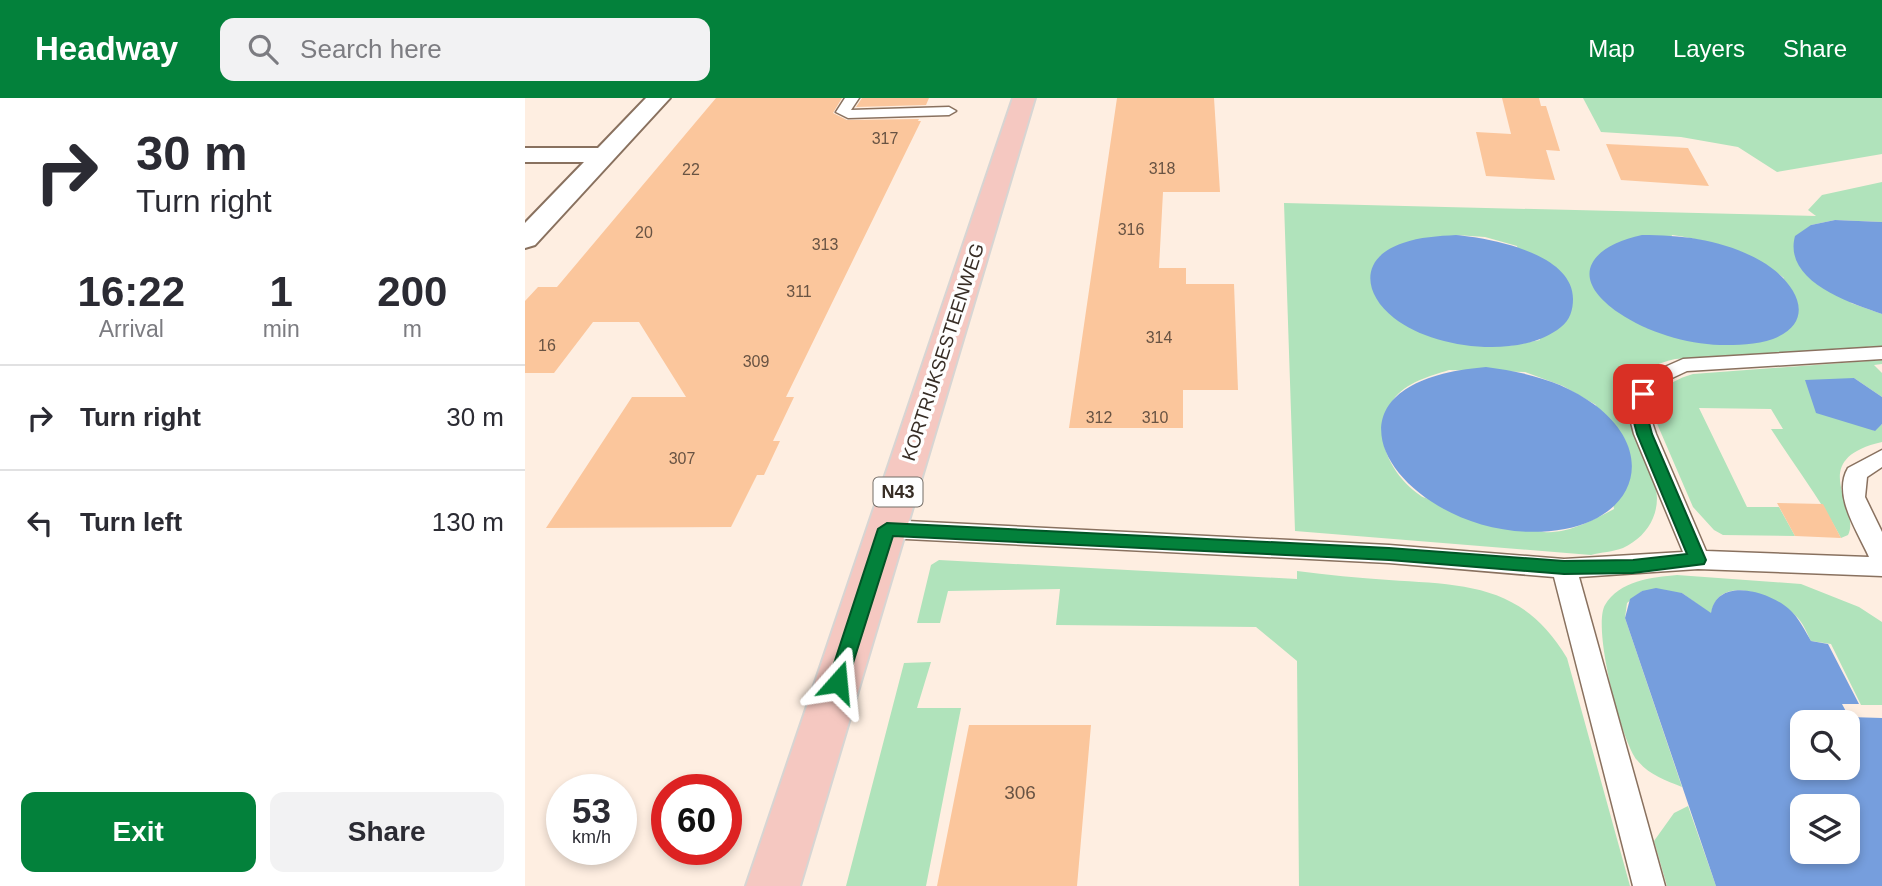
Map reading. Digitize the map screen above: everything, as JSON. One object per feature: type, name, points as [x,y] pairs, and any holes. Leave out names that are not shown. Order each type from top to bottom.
[{"type":"main road","name":"KORTRIJKSESTEENWEG","points":[[773,886],[1024,98]]},
{"type":"street","points":[[525,239],[659,98]]},
{"type":"street","points":[[525,155],[605,155]]},
{"type":"lane","points":[[852,98],[843,112],[949,111]]},
{"type":"lane","points":[[1698,560],[1637,407],[1649,381],[1683,365],[1882,353]]},
{"type":"lane","points":[[1882,457],[1857,472],[1854,497],[1882,558]]},
{"type":"lane","points":[[887,529],[1389,554],[1564,568],[1633,566],[1698,560],[1882,567]]},
{"type":"lane","points":[[1564,568],[1649,886]]},
{"type":"green space","points":[[1583,98],[1882,98],[1882,154],[1777,172],[1738,147],[1681,137],[1601,132]]},
{"type":"green space","points":[[1882,182],[1882,222],[1835,220],[1811,225],[1851,303],[1882,314],[1882,346],[1675,359],[1643,371],[1628,387],[1626,406],[1652,472],[1657,495],[1651,523],[1632,543],[1623,548],[1591,555],[1295,531],[1284,203],[1816,216],[1808,210],[1822,195]],"holes":[[[1456,235],[1485,237],[1517,246],[1540,340],[1508,346],[1471,346]],[[1672,235],[1731,249],[1758,261],[1784,278],[1712,344],[1678,338],[1645,327]],[[1449,370],[1525,372],[1563,386],[1596,405],[1614,509],[1571,529],[1544,532],[1481,516],[1421,496],[1400,477],[1386,452],[1383,439],[1386,413],[1393,400],[1419,380]]]},
{"type":"green space","points":[[1882,360],[1882,364],[1874,365],[1882,373],[1882,397],[1854,378],[1874,431],[1882,424],[1882,442],[1858,450],[1845,460],[1840,472],[1850,524],[1848,535],[1841,538],[1771,429],[1783,429],[1771,409],[1699,408],[1747,507],[1779,507],[1795,536],[1723,535],[1714,530],[1693,507],[1652,412],[1654,404],[1667,387],[1678,379],[1693,374]]},
{"type":"green space","points":[[939,560],[1297,579],[1297,571],[1468,587],[1512,602],[1531,615],[1550,634],[1567,658],[1630,886],[1299,886],[1297,661],[1256,627],[1056,625],[1060,589],[948,591],[940,623],[917,623],[931,565]]},
{"type":"green space","points":[[1677,575],[1801,584],[1859,607],[1882,622],[1882,705],[1861,705],[1831,644],[1811,641],[1797,617],[1776,602],[1736,590],[1725,593],[1716,601],[1711,614],[1682,593],[1642,591],[1627,603],[1625,618],[1682,787],[1652,773],[1637,760],[1623,730],[1605,658],[1602,617],[1605,605],[1611,597],[1627,585]]},
{"type":"green space","points":[[931,662],[917,708],[961,708],[926,886],[846,886],[904,663]]},
{"type":"green space","points":[[1688,806],[1716,886],[1667,886],[1654,841],[1674,813]]},
{"type":"water","points":[[1835,220],[1882,222],[1882,314],[1836,296],[1808,277],[1799,265],[1794,252],[1795,236],[1811,225]]},
{"type":"water","points":[[1456,235],[1508,244],[1545,259],[1559,270],[1569,283],[1573,299],[1572,311],[1567,321],[1544,337],[1524,344],[1501,347],[1453,343],[1411,329],[1394,318],[1383,308],[1371,287],[1370,276],[1379,257],[1389,249],[1409,241]]},
{"type":"water","points":[[1642,235],[1703,240],[1733,248],[1761,261],[1783,278],[1792,289],[1799,311],[1796,321],[1788,331],[1773,339],[1753,344],[1720,345],[1667,336],[1630,320],[1603,300],[1593,287],[1591,265],[1598,255],[1609,247]]},
{"type":"water","points":[[1486,367],[1529,375],[1557,384],[1595,405],[1614,423],[1626,442],[1632,461],[1630,479],[1623,496],[1609,510],[1590,522],[1565,529],[1511,530],[1462,517],[1421,494],[1393,464],[1381,433],[1390,403],[1424,380]]},
{"type":"water","points":[[1854,378],[1882,397],[1882,424],[1875,431],[1816,413],[1805,380]]},
{"type":"water","points":[[1656,588],[1682,593],[1711,613],[1715,601],[1723,594],[1745,590],[1780,602],[1799,620],[1811,641],[1828,644],[1859,704],[1842,704],[1845,710],[1790,710],[1790,780],[1860,780],[1860,717],[1882,718],[1882,886],[1716,886],[1625,618],[1630,599],[1642,591]]},
{"type":"building","points":[[716,98],[842,98],[833,113],[847,120],[921,121],[786,397],[794,397],[773,441],[780,441],[764,475],[757,475],[731,527],[546,528],[632,397],[686,397],[639,322],[593,322],[554,373],[525,373],[525,301],[538,287],[557,287]]},
{"type":"building","points":[[862,98],[929,98],[926,105],[856,107]]},
{"type":"building","points":[[1117,98],[1214,98],[1220,192],[1163,192],[1159,268],[1186,268],[1186,284],[1234,284],[1238,390],[1183,390],[1183,428],[1069,428]]},
{"type":"building","points":[[1502,98],[1539,98],[1541,106],[1546,106],[1560,151],[1546,150],[1555,180],[1486,176],[1476,132],[1511,134]]},
{"type":"building","points":[[1606,144],[1688,148],[1709,186],[1621,180]]},
{"type":"building","points":[[1777,503],[1823,504],[1841,538],[1795,536]]},
{"type":"building","points":[[969,725],[1091,725],[1077,886],[937,886]]},
{"type":"route","points":[[838,682],[887,529],[1389,554],[1564,568],[1633,566],[1698,560],[1645,434],[1637,407],[1643,394]]}]
